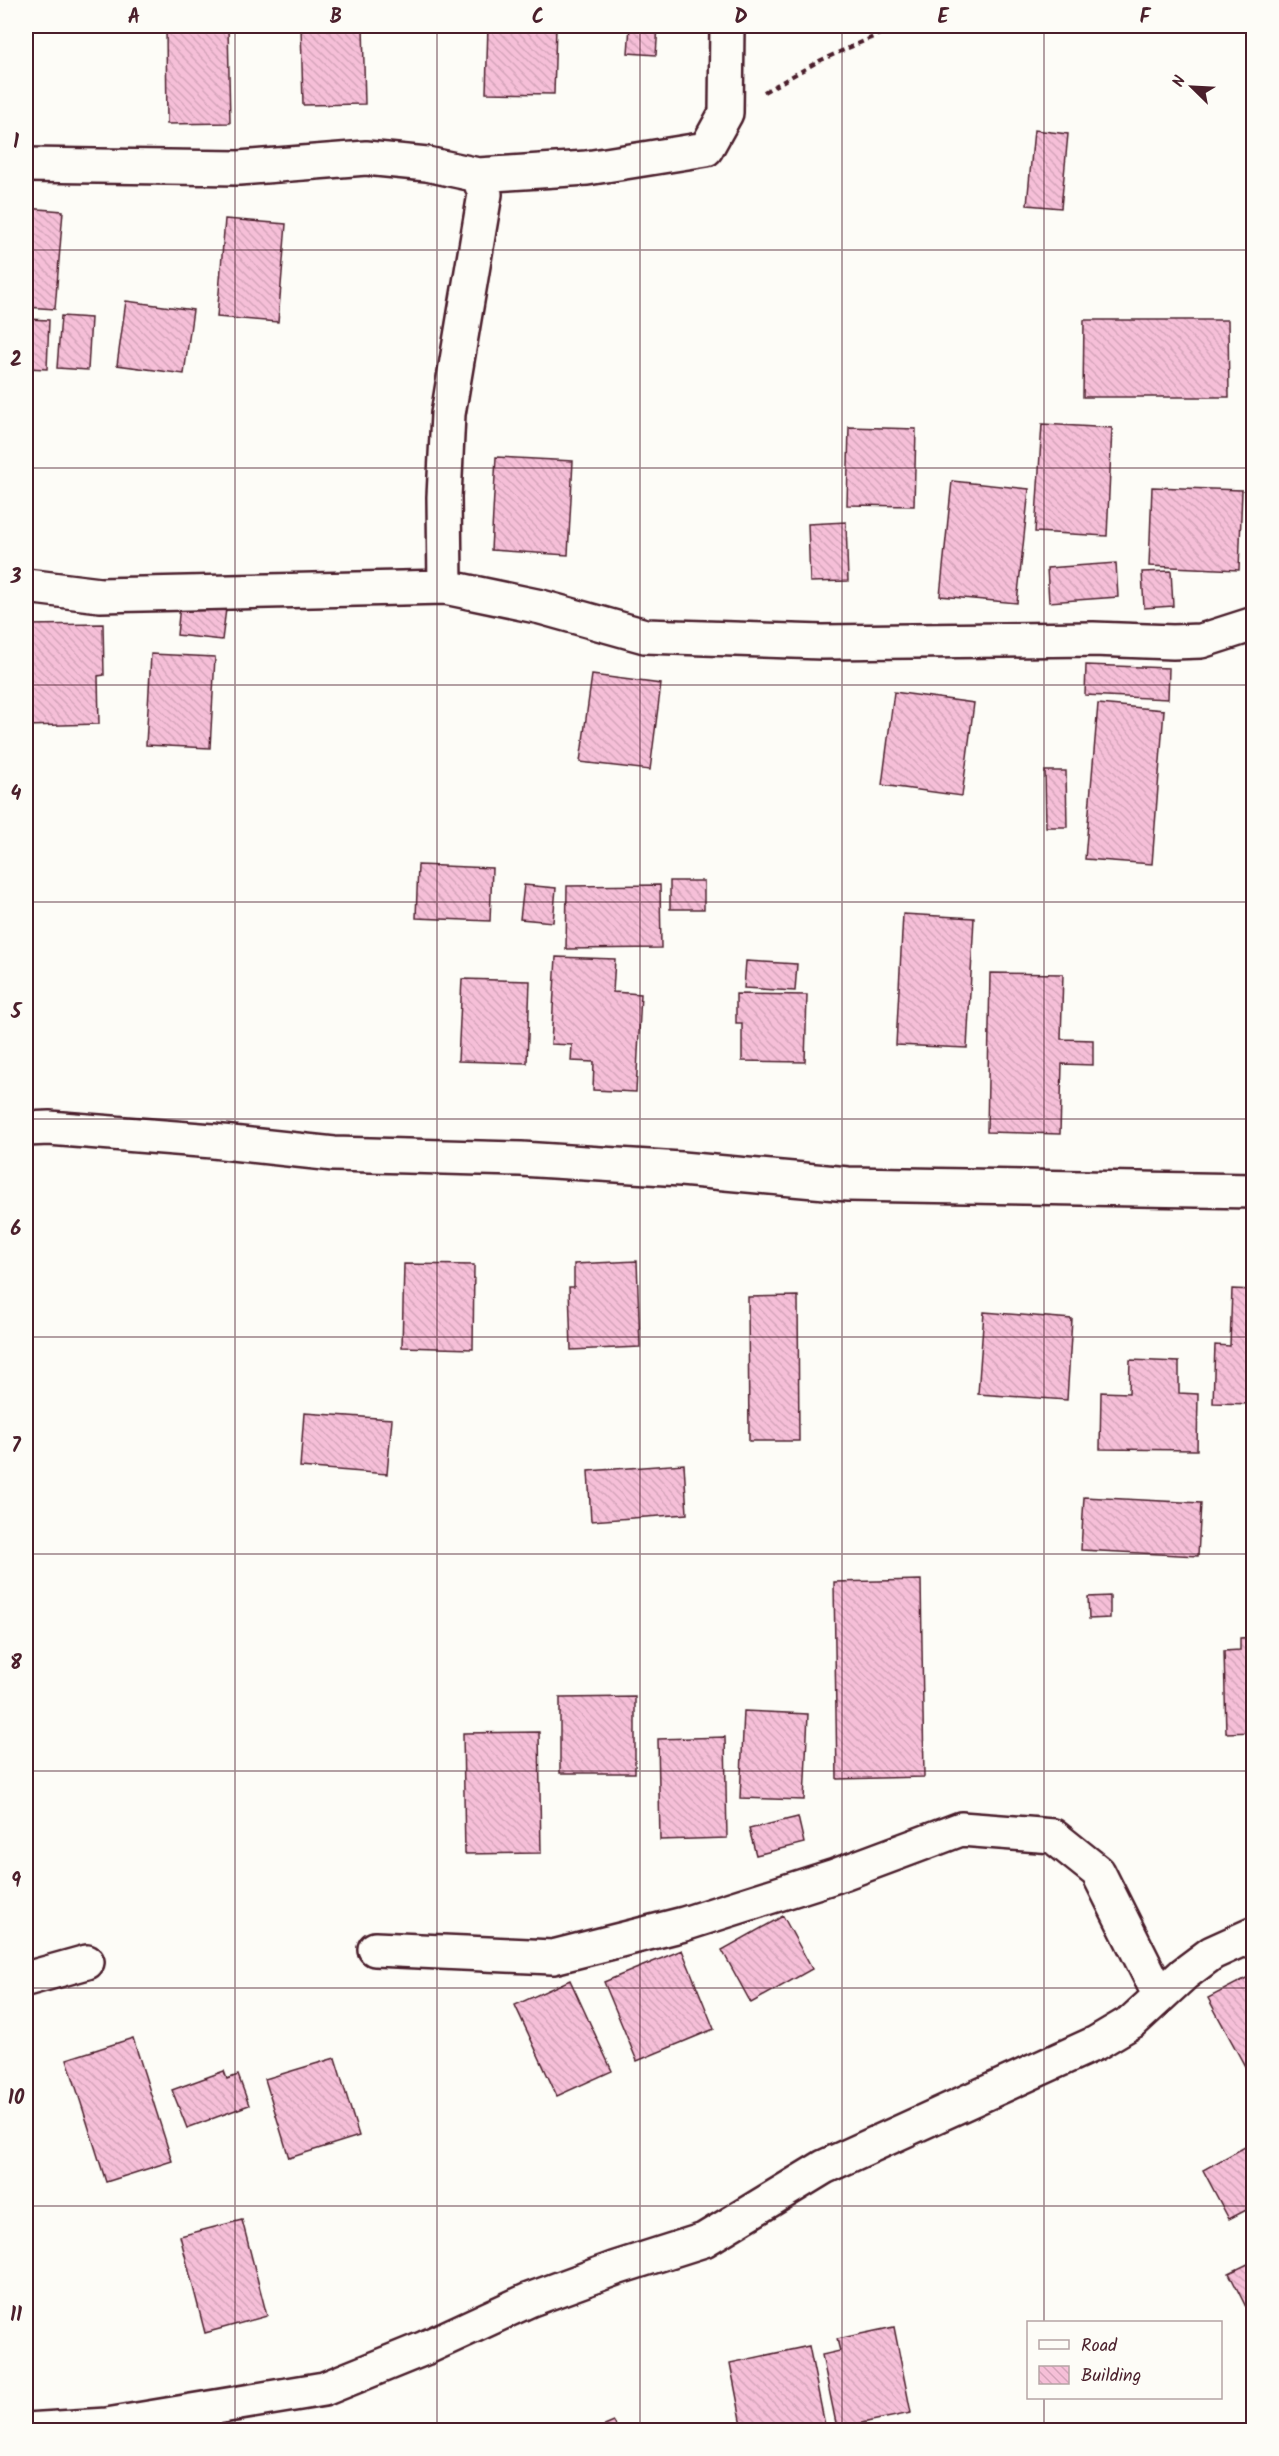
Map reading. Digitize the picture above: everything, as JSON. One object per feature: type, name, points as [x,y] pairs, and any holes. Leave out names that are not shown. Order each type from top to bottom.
[{"type":"street","points":[[26,165],[239,168],[366,158],[428,164],[478,175],[587,168],[706,149],[726,113],[727,26]]},
{"type":"street","points":[[445,587],[444,497],[448,414],[485,194],[478,175]]},
{"type":"street","points":[[26,586],[100,595],[445,587],[541,607],[645,636],[822,642],[1093,639],[1201,641],[1254,624]]},
{"type":"street","points":[[26,1129],[49,1128],[201,1140],[334,1154],[521,1159],[681,1169],[848,1184],[1254,1191]]},
{"type":"street","points":[[375,1950],[553,1957],[684,1924],[835,1876],[961,1829],[1053,1836],[1098,1872],[1160,1996]]},
{"type":"street","points":[[26,2430],[107,2425],[324,2389],[425,2348],[529,2300],[616,2268],[704,2240],[824,2167],[1096,2043],[1133,2021],[1212,1953],[1254,1934]]},
{"type":"street","points":[[26,1979],[87,1962]]},
{"type":"path","points":[[726,113],[819,61],[898,26]]},
{"type":"building","points":[[166,26],[228,26],[230,123],[167,124]]},
{"type":"building","points":[[301,26],[363,26],[365,104],[303,105]]},
{"type":"building","points":[[488,26],[556,26],[554,94],[486,93]]},
{"type":"building","points":[[630,26],[658,26],[656,55],[628,53]]},
{"type":"building","points":[[1034,130],[1068,134],[1061,208],[1027,205]]},
{"type":"building","points":[[26,208],[63,211],[55,309],[26,307]]},
{"type":"building","points":[[225,219],[286,224],[278,322],[217,317]]},
{"type":"building","points":[[126,301],[193,310],[184,374],[117,365]]},
{"type":"building","points":[[61,316],[91,318],[88,370],[57,368]]},
{"type":"building","points":[[26,319],[49,320],[47,369],[26,368]]},
{"type":"building","points":[[1084,320],[1228,320],[1229,397],[1083,397]]},
{"type":"building","points":[[1042,424],[1112,428],[1107,536],[1035,532]]},
{"type":"building","points":[[849,427],[916,429],[914,506],[847,505]]},
{"type":"building","points":[[496,457],[573,461],[568,555],[491,550]]},
{"type":"building","points":[[952,481],[1029,489],[1017,603],[940,596]]},
{"type":"building","points":[[1152,487],[1242,490],[1239,570],[1149,566]]},
{"type":"building","points":[[846,522],[848,581],[810,582],[808,524]]},
{"type":"building","points":[[1116,563],[1118,597],[1049,602],[1047,568]]},
{"type":"building","points":[[1171,571],[1173,606],[1144,608],[1142,572]]},
{"type":"building","points":[[180,605],[226,609],[222,640],[177,635]]},
{"type":"building","points":[[103,624],[104,675],[98,676],[99,724],[26,726],[26,625]]},
{"type":"building","points":[[151,654],[215,657],[210,748],[146,745]]},
{"type":"building","points":[[1086,665],[1169,668],[1168,699],[1085,695]]},
{"type":"building","points":[[592,675],[661,684],[650,770],[580,762]]},
{"type":"building","points":[[894,692],[974,703],[962,796],[882,785]]},
{"type":"building","points":[[1098,704],[1164,710],[1152,864],[1085,859]]},
{"type":"building","points":[[26,763],[30,763],[32,791],[26,791]]},
{"type":"building","points":[[1045,771],[1066,771],[1067,827],[1046,827]]},
{"type":"building","points":[[418,865],[492,868],[490,921],[416,918]]},
{"type":"building","points":[[670,881],[704,881],[704,909],[670,909]]},
{"type":"building","points":[[524,885],[556,888],[553,922],[520,919]]},
{"type":"building","points":[[660,885],[661,948],[566,949],[567,886]]},
{"type":"building","points":[[903,914],[974,918],[967,1048],[896,1045]]},
{"type":"building","points":[[556,957],[615,959],[613,992],[641,994],[636,1092],[593,1090],[594,1062],[571,1061],[572,1045],[551,1044]]},
{"type":"building","points":[[746,961],[797,964],[795,991],[744,988]]},
{"type":"building","points":[[990,973],[1063,974],[1061,1039],[1093,1040],[1093,1065],[1062,1064],[1060,1134],[987,1132]]},
{"type":"building","points":[[462,979],[530,981],[527,1063],[458,1061]]},
{"type":"building","points":[[736,994],[807,995],[805,1062],[742,1061],[742,1023],[736,1023]]},
{"type":"building","points":[[637,1261],[640,1347],[571,1350],[569,1287],[574,1287],[574,1264]]},
{"type":"building","points":[[404,1264],[474,1265],[473,1349],[402,1347]]},
{"type":"building","points":[[1232,1289],[1254,1290],[1254,1404],[1213,1403],[1215,1345],[1230,1346]]},
{"type":"building","points":[[798,1296],[799,1441],[749,1441],[748,1297]]},
{"type":"building","points":[[984,1312],[1072,1319],[1067,1400],[978,1394]]},
{"type":"building","points":[[1130,1360],[1179,1362],[1179,1393],[1198,1394],[1197,1450],[1100,1449],[1101,1392],[1129,1393]]},
{"type":"building","points":[[304,1413],[392,1419],[387,1474],[300,1467]]},
{"type":"building","points":[[684,1464],[687,1514],[591,1521],[588,1471]]},
{"type":"building","points":[[1084,1497],[1201,1503],[1198,1556],[1081,1550]]},
{"type":"building","points":[[921,1580],[924,1777],[837,1779],[834,1582]]},
{"type":"building","points":[[1110,1596],[1110,1618],[1089,1619],[1088,1597]]},
{"type":"building","points":[[1254,1637],[1254,1732],[1226,1733],[1224,1651],[1240,1650],[1240,1638]]},
{"type":"building","points":[[635,1697],[635,1773],[560,1773],[560,1698]]},
{"type":"building","points":[[744,1711],[808,1714],[804,1800],[740,1798]]},
{"type":"building","points":[[539,1732],[541,1853],[465,1854],[463,1733]]},
{"type":"building","points":[[725,1737],[727,1838],[660,1840],[658,1739]]},
{"type":"building","points":[[798,1817],[804,1843],[756,1855],[749,1829]]},
{"type":"building","points":[[783,1916],[812,1969],[751,2003],[722,1950]]},
{"type":"building","points":[[682,1950],[714,2029],[637,2061],[604,1982]]},
{"type":"building","points":[[1254,1974],[1254,2083],[1208,1998]]},
{"type":"building","points":[[570,1980],[612,2071],[557,2096],[515,2005]]},
{"type":"building","points":[[133,2038],[172,2161],[106,2182],[67,2059]]},
{"type":"building","points":[[335,2058],[359,2136],[289,2158],[265,2079]]},
{"type":"building","points":[[224,2071],[227,2079],[238,2075],[249,2105],[187,2128],[172,2090]]},
{"type":"building","points":[[1254,2142],[1254,2206],[1229,2219],[1203,2170]]},
{"type":"building","points":[[242,2220],[267,2316],[205,2333],[180,2236]]},
{"type":"building","points":[[1254,2261],[1254,2323],[1229,2273]]},
{"type":"building","points":[[894,2327],[911,2413],[837,2428],[822,2355],[840,2351],[837,2339]]},
{"type":"building","points":[[809,2346],[826,2430],[784,2430],[783,2427],[743,2430],[730,2363]]},
{"type":"building","points":[[614,2422],[618,2430],[595,2430]]}]
